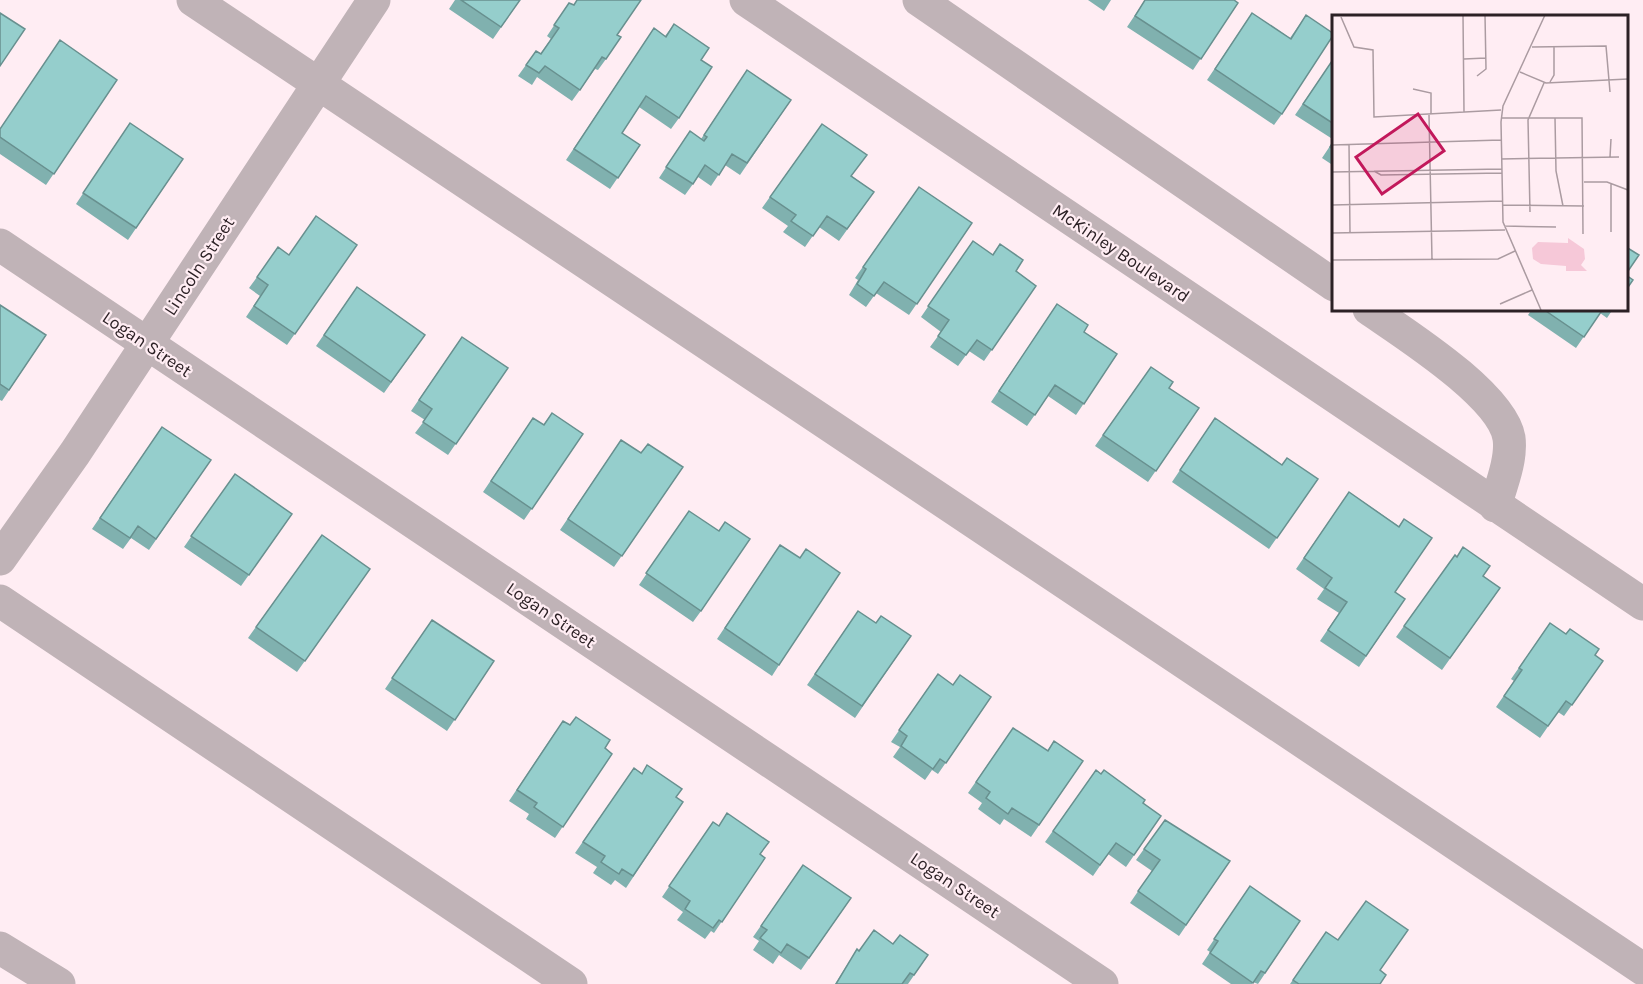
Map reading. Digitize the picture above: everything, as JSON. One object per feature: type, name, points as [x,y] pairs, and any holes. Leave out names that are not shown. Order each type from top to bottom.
[{"type":"street","points":[[193,0],[1643,969]]},
{"type":"street","name":"Lincoln Street","points":[[0,559],[75,453],[374,0]]},
{"type":"street","name":"McKinley Boulevard","points":[[746,0],[1643,604]]},
{"type":"street","points":[[919,0],[1332,284]]},
{"type":"street","name":"Logan Street","points":[[0,245],[1102,984]]},
{"type":"street","points":[[1370,310],[1428,350],[1475,389],[1501,417],[1509,439],[1505,473],[1496,506]]},
{"type":"street","points":[[0,601],[571,984]]},
{"type":"street","points":[[0,948],[59,984]]},
{"type":"building","points":[[461,0],[520,0],[501,27]]},
{"type":"building","points":[[577,0],[641,0],[617,35],[621,37],[606,59],[602,57],[580,90],[545,66],[539,73],[526,65],[536,51],[541,54],[559,28],[554,25],[569,3],[574,5]]},
{"type":"building","points":[[1145,0],[1234,0],[1238,3],[1201,59],[1135,16]]},
{"type":"building","points":[[0,13],[25,29],[0,66]]},
{"type":"building","points":[[1252,13],[1291,39],[1306,15],[1332,33],[1332,37],[1282,114],[1215,69]]},
{"type":"building","points":[[674,24],[709,48],[701,60],[712,67],[679,118],[646,96],[622,133],[640,145],[618,178],[574,149],[654,28],[666,37]]},
{"type":"building","points":[[60,40],[117,80],[54,174],[0,137],[0,129]]},
{"type":"building","points":[[1332,61],[1332,123],[1303,104]]},
{"type":"building","points":[[747,70],[791,100],[747,163],[732,154],[719,175],[705,165],[693,184],[666,167],[690,131],[704,141],[707,137],[704,135]]},
{"type":"building","points":[[130,123],[183,159],[136,228],[83,193]]},
{"type":"building","points":[[822,124],[867,155],[851,176],[874,192],[847,229],[827,216],[813,236],[791,221],[796,215],[770,197]]},
{"type":"building","points":[[919,187],[972,223],[917,304],[884,282],[874,296],[857,284],[866,269],[863,267]]},
{"type":"building","points":[[316,216],[357,245],[295,334],[254,306],[268,285],[257,277],[278,247],[289,255]]},
{"type":"building","points":[[973,241],[993,255],[1000,244],[1023,260],[1016,271],[1036,286],[992,350],[977,340],[966,355],[938,336],[949,320],[928,306]]},
{"type":"building","points":[[1628,248],[1639,255],[1628,271]]},
{"type":"building","points":[[1628,276],[1633,280],[1628,287]]},
{"type":"building","points":[[357,287],[425,335],[391,382],[324,335]]},
{"type":"building","points":[[1057,304],[1088,325],[1084,332],[1117,354],[1084,404],[1055,385],[1035,415],[999,391]]},
{"type":"building","points":[[0,305],[46,335],[9,390],[0,384]]},
{"type":"building","points":[[1544,310],[1602,310],[1584,337]]},
{"type":"building","points":[[462,337],[508,368],[456,444],[423,422],[432,409],[419,400]]},
{"type":"building","points":[[1151,367],[1173,382],[1169,388],[1199,408],[1156,471],[1103,435]]},
{"type":"building","points":[[552,413],[583,434],[532,509],[491,481],[533,418],[544,425]]},
{"type":"building","points":[[1215,418],[1282,465],[1287,458],[1318,479],[1277,538],[1180,470]]},
{"type":"building","points":[[162,427],[211,460],[156,539],[138,526],[130,538],[100,518]]},
{"type":"building","points":[[621,440],[641,453],[648,444],[683,467],[622,556],[568,519]]},
{"type":"building","points":[[235,474],[292,514],[249,575],[191,536]]},
{"type":"building","points":[[1349,492],[1399,527],[1404,519],[1432,538],[1395,592],[1405,599],[1366,656],[1328,630],[1347,602],[1325,588],[1332,578],[1304,558]]},
{"type":"building","points":[[689,511],[719,531],[725,522],[750,539],[701,611],[646,573]]},
{"type":"building","points":[[322,535],[370,569],[305,661],[256,627]]},
{"type":"building","points":[[780,545],[800,558],[806,549],[840,573],[779,665],[725,628]]},
{"type":"building","points":[[1463,547],[1490,566],[1483,576],[1500,588],[1450,658],[1404,626]]},
{"type":"building","points":[[858,611],[876,623],[881,616],[911,636],[862,706],[815,674]]},
{"type":"building","points":[[432,620],[494,661],[455,720],[392,678]]},
{"type":"building","points":[[1550,623],[1566,634],[1570,629],[1599,649],[1595,655],[1603,661],[1572,705],[1566,701],[1548,726],[1504,696],[1522,670],[1519,668]]},
{"type":"building","points":[[938,674],[953,685],[960,675],[991,697],[946,763],[940,759],[933,769],[901,746],[907,736],[899,730]]},
{"type":"building","points":[[576,717],[610,740],[605,748],[612,754],[563,827],[534,807],[537,803],[517,790],[563,721],[570,725]]},
{"type":"building","points":[[1013,728],[1048,751],[1054,741],[1083,761],[1039,825],[1012,808],[1008,814],[986,798],[990,792],[976,782]]},
{"type":"building","points":[[647,765],[682,789],[676,797],[683,802],[633,876],[622,869],[619,874],[601,862],[605,856],[583,842],[634,768],[642,774]]},
{"type":"building","points":[[1096,770],[1101,774],[1104,770],[1145,800],[1143,803],[1161,816],[1134,855],[1116,843],[1100,865],[1053,831]]},
{"type":"building","points":[[727,813],[769,842],[760,854],[765,858],[722,922],[719,920],[713,928],[685,909],[690,901],[669,886],[713,822],[719,826]]},
{"type":"building","points":[[1165,820],[1230,861],[1186,925],[1138,891],[1160,860],[1144,849]]},
{"type":"building","points":[[803,865],[851,898],[809,958],[787,944],[781,953],[760,938],[767,930],[761,926]]},
{"type":"building","points":[[1250,886],[1300,921],[1265,973],[1261,971],[1253,983],[1210,953],[1218,941],[1214,939]]},
{"type":"building","points":[[1366,901],[1408,930],[1380,970],[1386,975],[1380,984],[1299,984],[1293,980],[1326,932],[1338,940]]},
{"type":"building","points":[[874,930],[893,944],[900,935],[928,955],[914,975],[910,973],[902,984],[836,984],[857,949],[859,951]]}]
